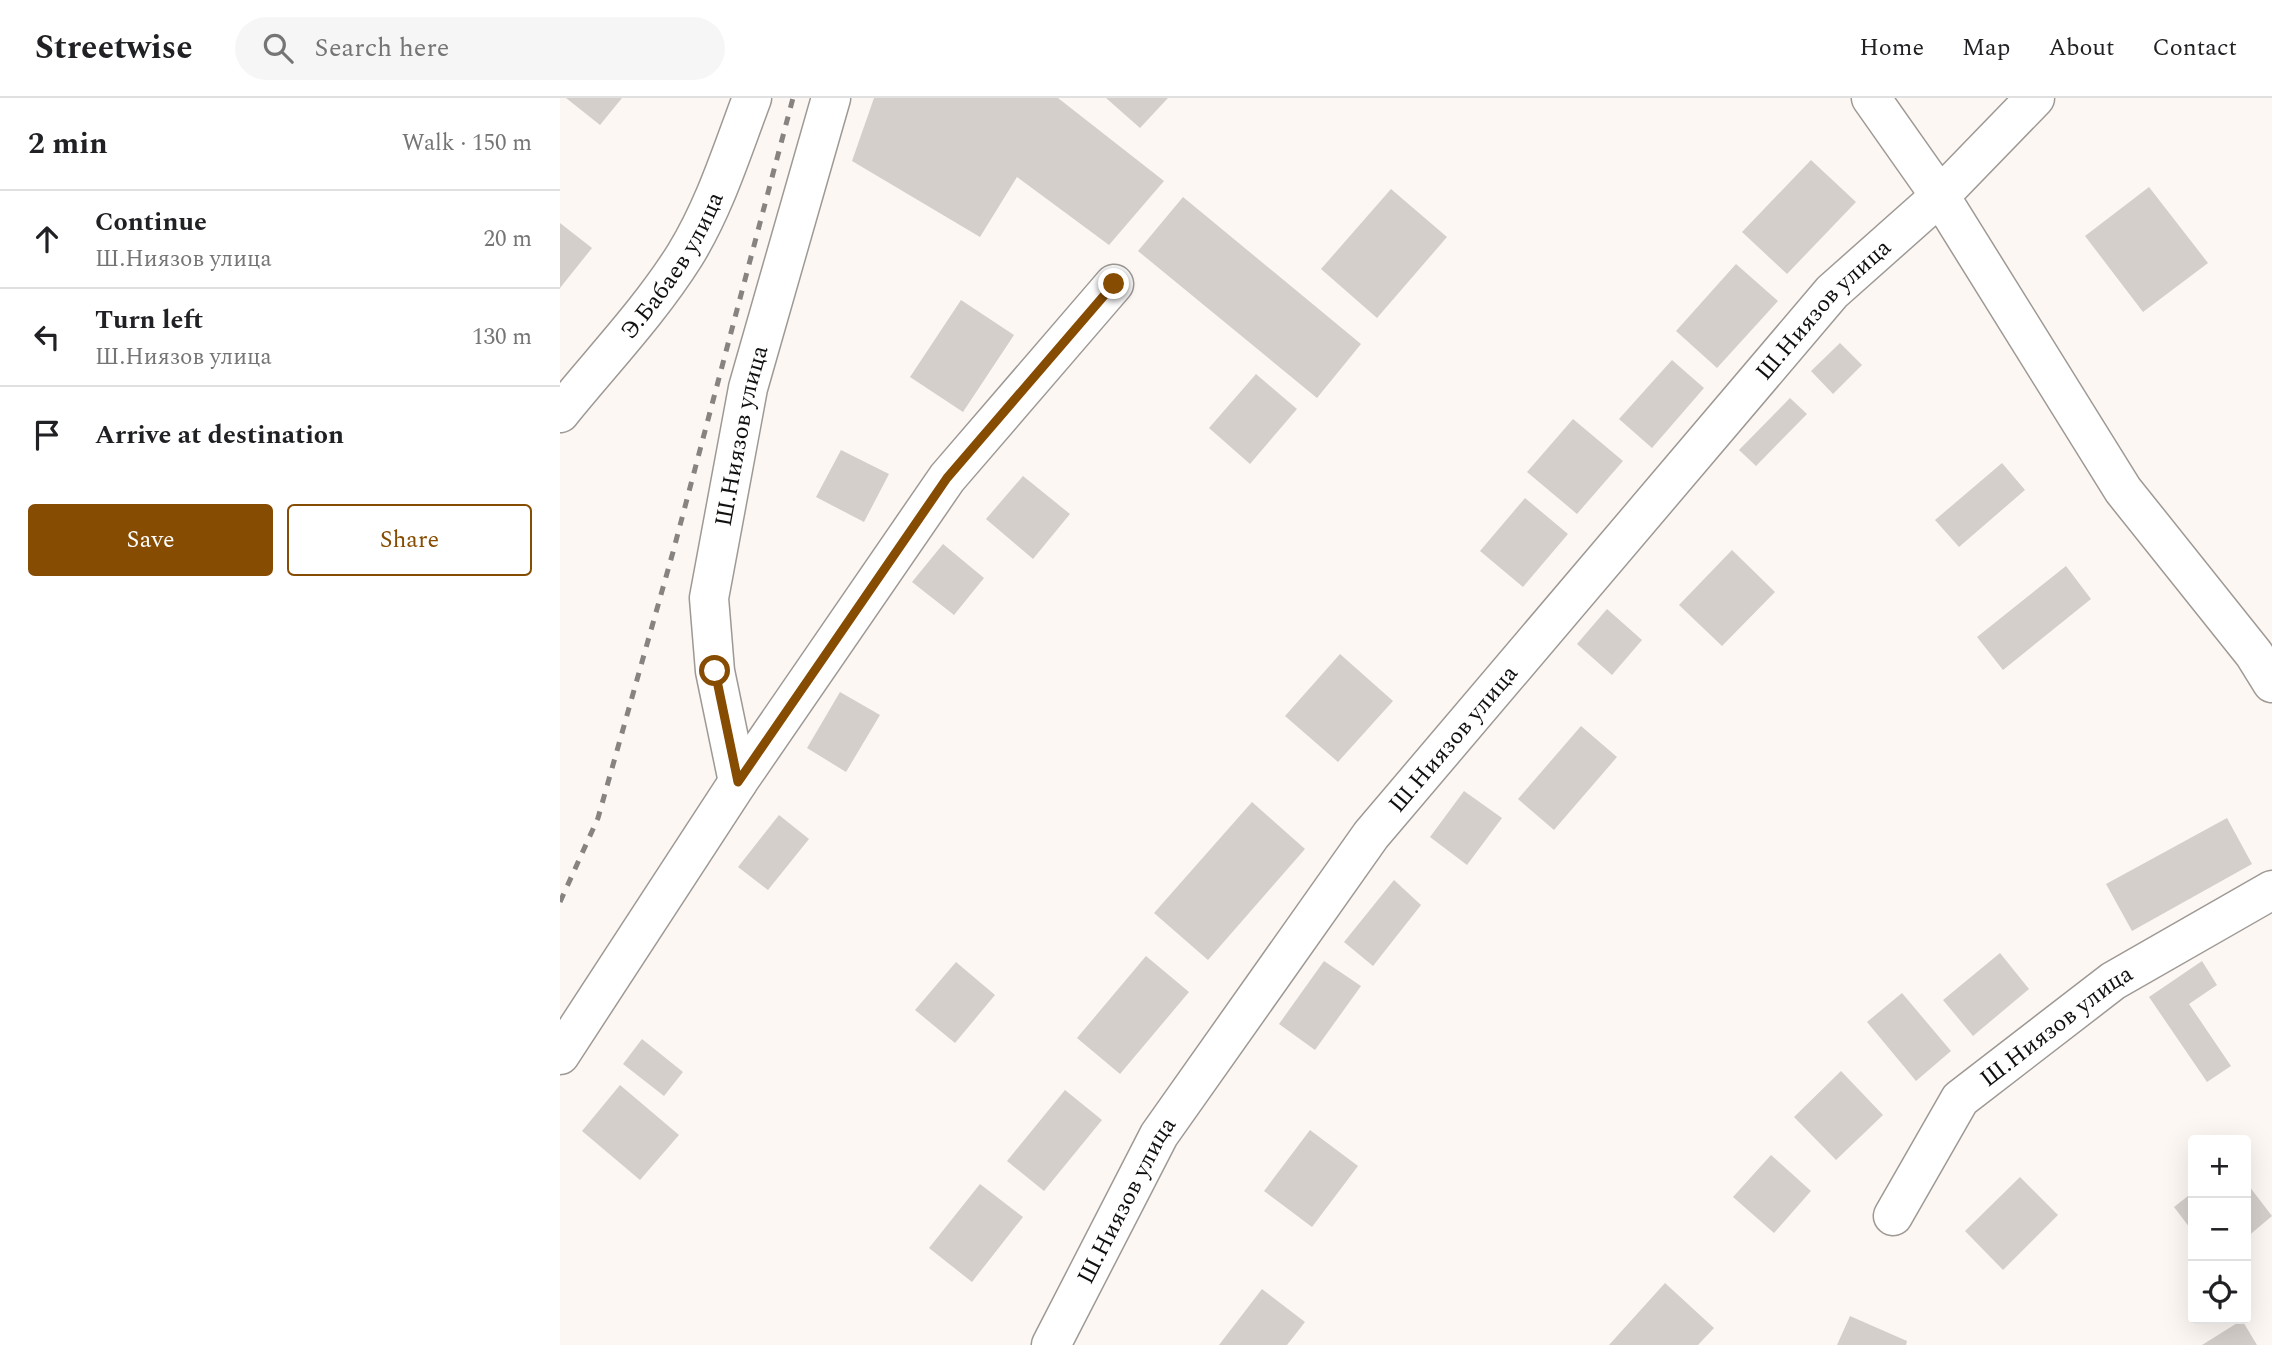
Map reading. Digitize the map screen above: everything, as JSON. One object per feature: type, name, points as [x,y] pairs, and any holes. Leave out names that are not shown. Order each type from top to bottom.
[{"type":"street","name":"Э.Бабаев улица","points":[[560,413],[651,302],[685,254],[712,205],[752,98]]},
{"type":"street","name":"Ш.Ниязов улица","points":[[738,782],[715,671],[709,598],[748,388],[831,98]]},
{"type":"street","points":[[1871,98],[1940,196],[2123,490],[2254,654],[2272,683]]},
{"type":"street","name":"Ш.Ниязов улица","points":[[1051,1345],[1159,1135],[1371,835],[1832,292],[1940,196],[2035,98]]},
{"type":"street","points":[[560,1055],[738,782],[947,478],[1114,284]]},
{"type":"street","name":"Ш.Ниязов улица","points":[[1892,1216],[1960,1099],[2113,981],[2272,890]]},
{"type":"building","points":[[566,98],[622,98],[600,125]]},
{"type":"building","points":[[874,98],[1058,98],[1164,181],[1109,245],[1017,177],[980,237],[852,161]]},
{"type":"building","points":[[1106,98],[1168,98],[1140,128]]},
{"type":"building","points":[[1811,160],[1856,202],[1787,274],[1742,232]]},
{"type":"building","points":[[2149,187],[2208,263],[2143,312],[2085,236]]},
{"type":"building","points":[[1391,189],[1447,237],[1377,318],[1321,269]]},
{"type":"building","points":[[1183,197],[1361,344],[1317,398],[1138,251]]},
{"type":"building","points":[[560,223],[592,248],[560,288]]},
{"type":"building","points":[[1736,264],[1778,301],[1717,368],[1676,331]]},
{"type":"building","points":[[961,300],[1014,335],[963,412],[910,377]]},
{"type":"building","points":[[1840,343],[1862,365],[1833,394],[1811,371]]},
{"type":"building","points":[[1672,360],[1704,388],[1652,448],[1619,419]]},
{"type":"building","points":[[1256,374],[1297,409],[1250,464],[1209,428]]},
{"type":"building","points":[[1790,398],[1807,414],[1756,466],[1739,450]]},
{"type":"building","points":[[1573,419],[1623,461],[1577,514],[1527,472]]},
{"type":"building","points":[[841,450],[889,474],[864,522],[816,497]]},
{"type":"building","points":[[2002,463],[2025,490],[1959,547],[1935,520]]},
{"type":"building","points":[[1023,476],[1070,514],[1033,559],[986,519]]},
{"type":"building","points":[[1525,498],[1568,534],[1523,587],[1480,551]]},
{"type":"building","points":[[943,544],[984,578],[954,615],[912,582]]},
{"type":"building","points":[[1732,550],[1775,592],[1722,646],[1679,605]]},
{"type":"building","points":[[2066,566],[2091,599],[2003,670],[1977,637]]},
{"type":"building","points":[[1607,609],[1642,640],[1612,675],[1577,644]]},
{"type":"building","points":[[1340,654],[1393,701],[1338,762],[1285,716]]},
{"type":"building","points":[[840,692],[880,715],[846,772],[807,748]]},
{"type":"building","points":[[1581,726],[1617,757],[1554,830],[1518,799]]},
{"type":"building","points":[[1464,791],[1502,818],[1467,865],[1430,837]]},
{"type":"building","points":[[1252,802],[1305,849],[1208,960],[1154,913]]},
{"type":"building","points":[[779,815],[809,839],[768,890],[738,867]]},
{"type":"building","points":[[2227,818],[2252,864],[2132,931],[2106,884]]},
{"type":"building","points":[[1394,880],[1421,905],[1373,966],[1344,942]]},
{"type":"building","points":[[2000,953],[2029,989],[1973,1036],[1943,1000]]},
{"type":"building","points":[[1146,956],[1189,992],[1120,1074],[1077,1038]]},
{"type":"building","points":[[1324,961],[1361,986],[1315,1050],[1279,1024]]},
{"type":"building","points":[[2202,961],[2217,985],[2189,1004],[2231,1066],[2207,1082],[2149,997]]},
{"type":"building","points":[[956,962],[995,995],[955,1043],[915,1010]]},
{"type":"building","points":[[1902,993],[1951,1051],[1916,1081],[1867,1022]]},
{"type":"building","points":[[642,1039],[683,1072],[664,1096],[623,1064]]},
{"type":"building","points":[[1841,1071],[1883,1115],[1836,1160],[1794,1117]]},
{"type":"building","points":[[620,1085],[679,1135],[640,1180],[582,1131]]},
{"type":"building","points":[[1065,1090],[1102,1120],[1044,1191],[1007,1161]]},
{"type":"building","points":[[1310,1130],[1358,1166],[1312,1227],[1264,1191]]},
{"type":"building","points":[[1771,1155],[1811,1191],[1774,1233],[1733,1197]]},
{"type":"building","points":[[2020,1177],[2058,1215],[2003,1270],[1965,1231]]},
{"type":"building","points":[[980,1184],[1023,1217],[972,1282],[929,1248]]},
{"type":"building","points":[[2251,1189],[2272,1216],[2251,1234]]},
{"type":"building","points":[[2188,1196],[2188,1225],[2174,1207]]},
{"type":"building","points":[[1665,1283],[1714,1328],[1698,1345],[1609,1345]]},
{"type":"building","points":[[1262,1289],[1305,1322],[1287,1345],[1219,1345]]},
{"type":"building","points":[[1850,1316],[1907,1341],[1906,1345],[1837,1345]]},
{"type":"building","points":[[2236,1324],[2244,1324],[2257,1345],[2202,1345]]},
{"type":"railway","points":[[560,902],[598,818],[673,552],[793,98]]},
{"type":"route","points":[[715,671],[738,782],[835,637],[947,478],[1114,284]]}]
